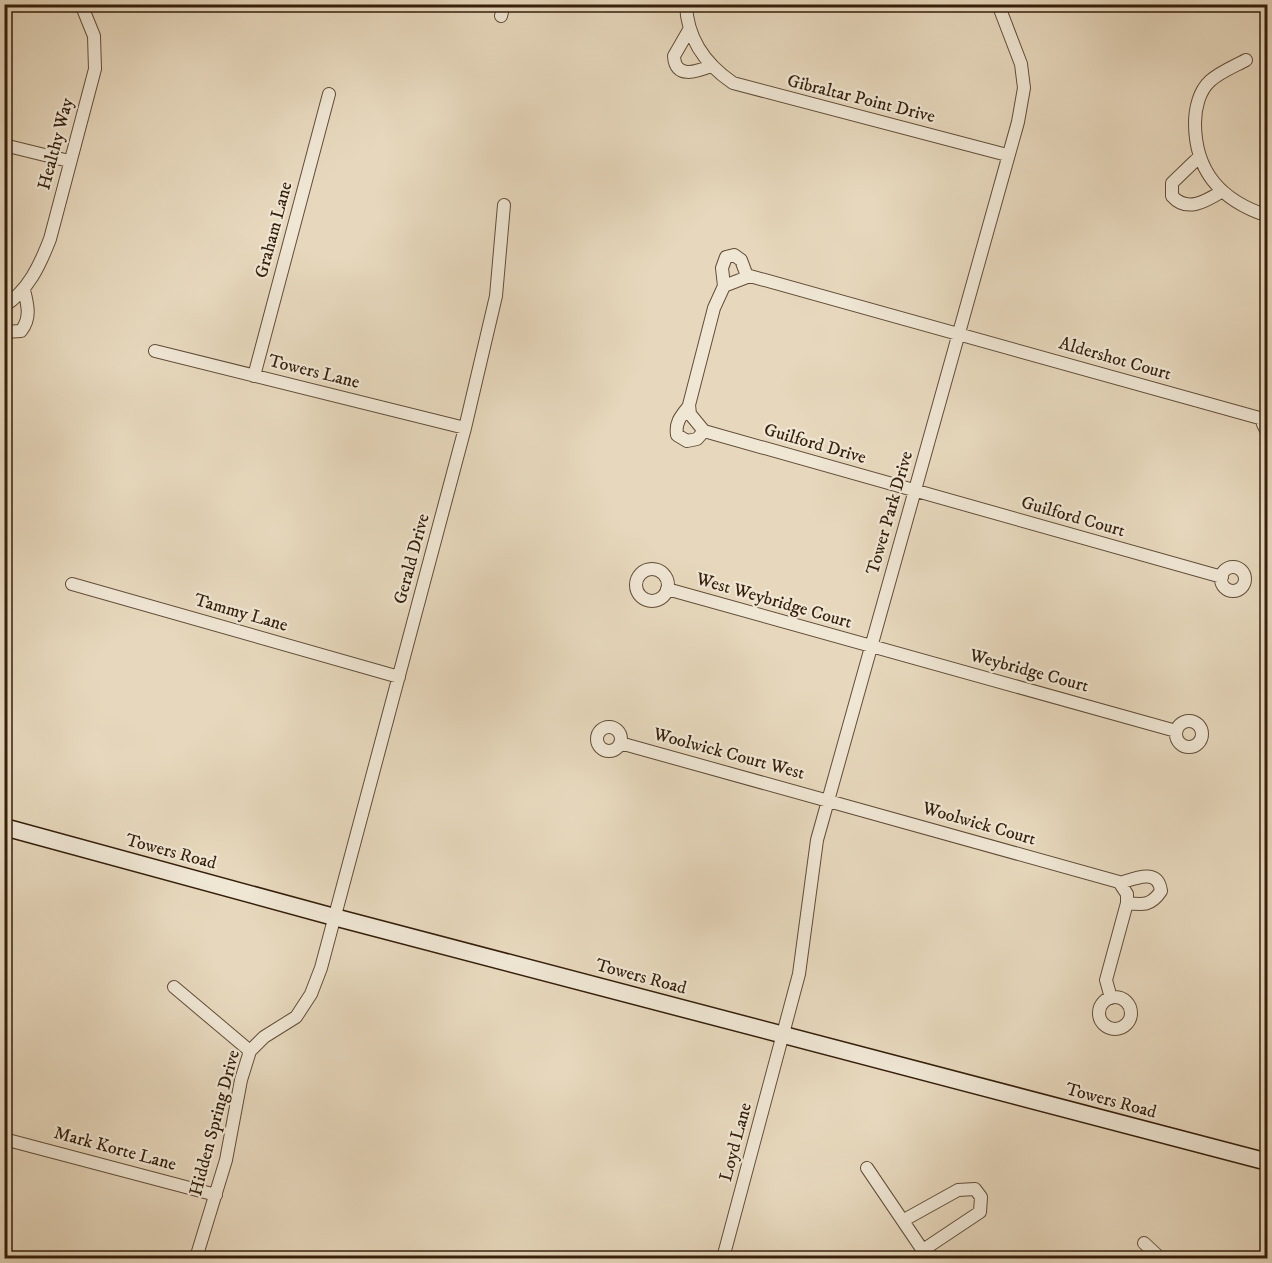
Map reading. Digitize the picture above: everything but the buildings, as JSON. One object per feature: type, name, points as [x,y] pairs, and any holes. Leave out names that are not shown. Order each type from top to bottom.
[{"type":"main road","name":"Towers Road","points":[[4,827],[334,917],[1268,1162]]},
{"type":"street","name":"Healthy Way","points":[[4,306],[19,297],[24,290],[40,263],[50,239],[95,69],[97,53],[94,36],[81,4]]},
{"type":"street","name":"Gibraltar Point Drive","points":[[686,4],[689,30],[711,66],[733,83],[756,91],[1007,155]]},
{"type":"street","name":"Tower Park Drive","points":[[783,1035],[799,974],[817,840],[1018,122],[1024,88],[1021,64],[998,4]]},
{"type":"street","points":[[689,30],[678,46],[674,63],[682,72],[688,73],[711,66]]},
{"type":"street","points":[[1246,60],[1211,80],[1202,94],[1197,105],[1195,120],[1198,158],[1221,192],[1243,208],[1268,216]]},
{"type":"street","name":"Graham Lane","points":[[254,375],[329,94]]},
{"type":"street","points":[[4,145],[69,161]]},
{"type":"street","points":[[1198,158],[1172,183],[1172,196],[1188,205],[1203,203],[1221,192]]},
{"type":"street","name":"Gerald Drive","points":[[334,917],[465,428],[495,300],[504,205]]},
{"type":"street","name":"Guilford Drive","points":[[747,276],[741,260],[734,255],[726,257],[722,268],[724,286],[714,309],[689,406],[679,418],[676,427],[677,435],[687,441],[697,439],[704,431],[916,491]]},
{"type":"street","points":[[724,286],[747,276],[958,334]]},
{"type":"street","points":[[4,332],[21,331],[28,322],[24,290]]},
{"type":"street","name":"Aldershot Court","points":[[958,334],[1265,416],[1268,434]]},
{"type":"street","name":"Towers Lane","points":[[155,351],[465,428]]},
{"type":"street","points":[[689,406],[696,423],[704,431]]},
{"type":"street","name":"Guilford Court","points":[[916,491],[1222,577]]},
{"type":"street","name":"Tammy Lane","points":[[72,584],[399,677]]},
{"type":"street","name":"West Weybridge Court","points":[[667,589],[871,646]]},
{"type":"street","name":"Weybridge Court","points":[[871,646],[1176,731]]},
{"type":"street","name":"Woolwick Court West","points":[[620,743],[828,800]]},
{"type":"street","name":"Woolwick Court","points":[[828,800],[1120,883],[1144,876],[1154,877],[1160,883],[1161,891],[1154,902],[1143,905],[1127,903]]},
{"type":"street","points":[[1111,998],[1106,980],[1127,903],[1127,894],[1120,883]]},
{"type":"street","name":"Hidden Spring Drive","points":[[196,1258],[226,1160],[241,1080],[250,1051],[264,1037],[296,1017],[311,994],[334,917]]},
{"type":"street","points":[[174,987],[250,1051]]},
{"type":"street","name":"Loyd Lane","points":[[723,1258],[783,1035]]},
{"type":"street","name":"Mark Korte Lane","points":[[4,1138],[216,1194]]},
{"type":"street","points":[[867,1168],[925,1254],[980,1212],[981,1197],[975,1189],[958,1190],[904,1220]]},
{"type":"street","points":[[1144,1243],[1160,1258]]}]
